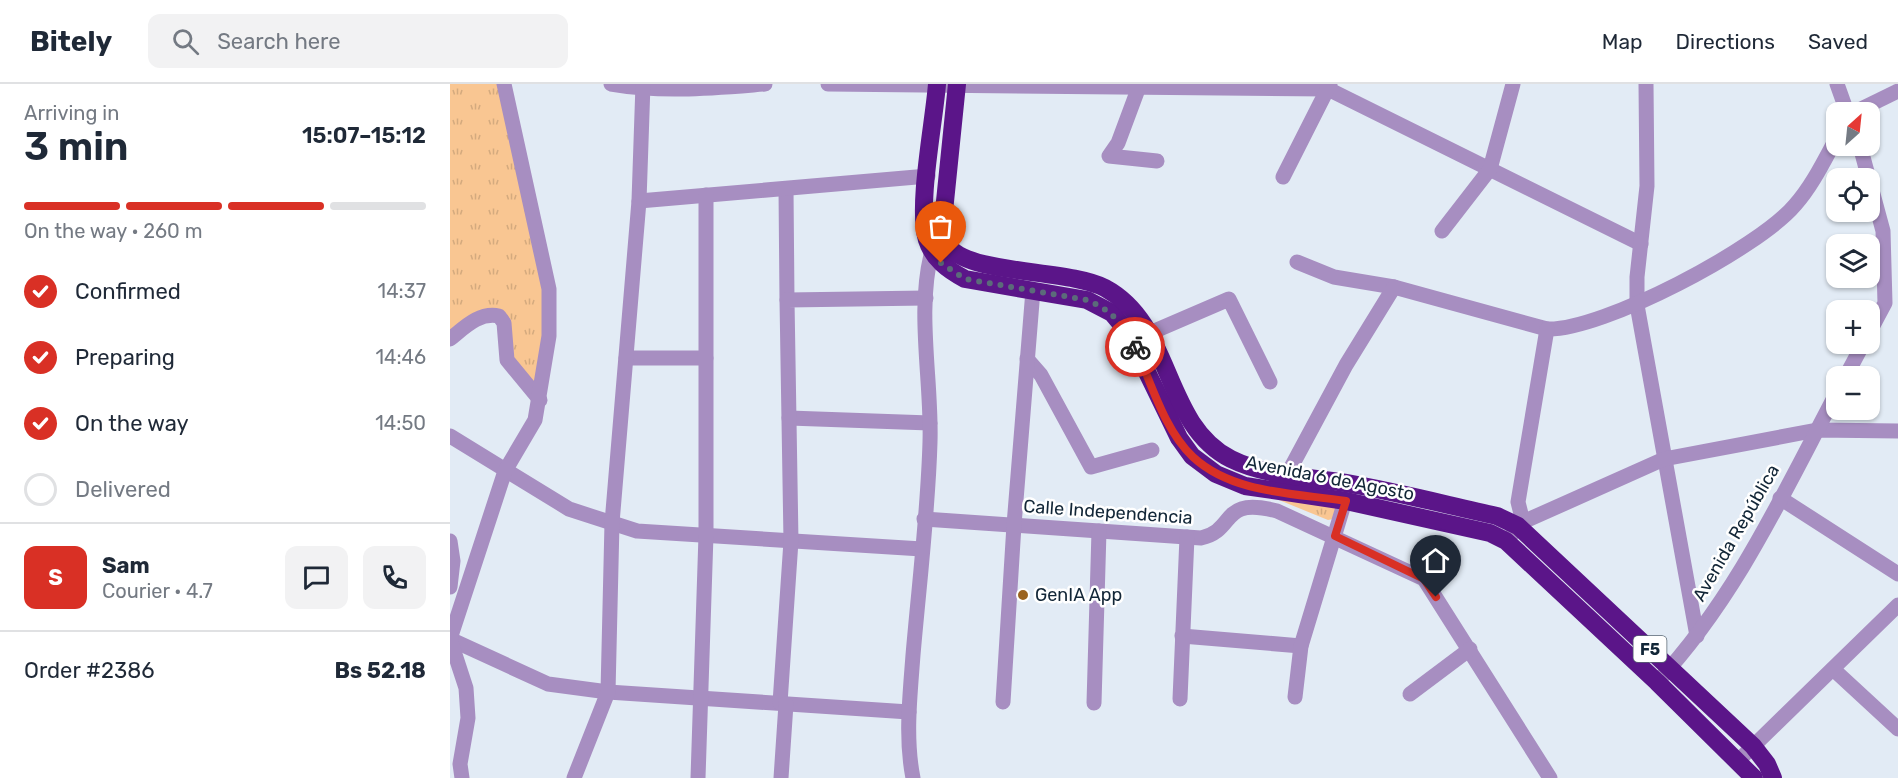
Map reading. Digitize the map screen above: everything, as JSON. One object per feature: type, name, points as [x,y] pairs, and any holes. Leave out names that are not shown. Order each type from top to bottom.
[{"type":"highway","points":[[937,85],[924,217],[932,251],[954,251]]},
{"type":"highway","points":[[954,251],[946,243],[943,218],[957,85]]},
{"type":"highway","points":[[924,217],[943,218]]},
{"type":"highway","name":"Avenida 6 de Agosto","points":[[932,251],[946,268],[965,279],[1135,310],[1150,333],[1200,437],[1217,451],[1234,460],[1254,467],[1288,473],[1490,533],[1506,541],[1739,760],[1754,778]]},
{"type":"highway","name":"Avenida 6 de Agosto","points":[[954,251],[974,261],[1086,282],[1104,288],[1118,306],[1127,331],[1176,434],[1192,456],[1216,474],[1245,486],[1348,492],[1497,516],[1521,524],[1753,746],[1767,764],[1773,778]]},
{"type":"highway","points":[[1176,434],[1193,425]]},
{"type":"street","points":[[462,778],[460,764],[468,718],[466,688],[452,641],[505,471],[535,420],[549,336],[549,290],[504,84]]},
{"type":"street","points":[[611,84],[691,90],[765,84]]},
{"type":"street","points":[[828,84],[1329,86],[1641,244]]},
{"type":"street","points":[[1442,231],[1490,169],[1513,84]]},
{"type":"street","points":[[1646,84],[1647,186],[1637,277],[1637,306],[1697,636]]},
{"type":"street","points":[[1837,84],[1844,102]]},
{"type":"street","points":[[1140,86],[1109,156],[1157,161]]},
{"type":"street","points":[[1283,177],[1329,86]]},
{"type":"street","points":[[574,778],[608,692],[612,523],[639,201],[643,87]]},
{"type":"street","points":[[1875,102],[1898,91]]},
{"type":"street","points":[[1297,262],[1334,277],[1394,287],[1547,330],[1563,330],[1637,306],[1759,237],[1795,205],[1826,155]]},
{"type":"street","points":[[1863,156],[1883,231],[1892,301],[1880,318]]},
{"type":"street","points":[[639,201],[928,176]]},
{"type":"street","points":[[781,778],[790,541],[786,189]]},
{"type":"street","points":[[698,778],[703,698],[706,536],[706,195]]},
{"type":"street","points":[[913,778],[909,758],[909,712],[930,423],[926,298],[927,271],[932,251]]},
{"type":"street","points":[[1288,473],[1346,365],[1394,287]]},
{"type":"street","points":[[1003,702],[1014,525],[1033,290]]},
{"type":"street","points":[[787,300],[926,298]]},
{"type":"street","points":[[1150,333],[1229,299],[1270,382]]},
{"type":"street","points":[[450,339],[472,322],[488,314],[499,316],[504,323],[507,360],[540,400]]},
{"type":"street","points":[[1521,524],[1518,502],[1547,330]]},
{"type":"street","points":[[626,358],[706,358]]},
{"type":"street","points":[[1027,359],[1041,375],[1091,467],[1152,450]]},
{"type":"street","name":"Avenida República","points":[[1657,682],[1697,636],[1729,591],[1826,413]]},
{"type":"street","points":[[789,418],[930,423]]},
{"type":"street","points":[[1506,541],[1521,524],[1664,459],[1817,430],[1898,431]]},
{"type":"street","points":[[450,436],[568,509],[637,531],[922,549]]},
{"type":"street","points":[[1296,697],[1301,646],[1348,492]]},
{"type":"street","points":[[1780,498],[1898,574]]},
{"type":"street","name":"Calle Independencia","points":[[924,519],[1187,537],[1209,536],[1239,508],[1251,506],[1277,511],[1424,579],[1550,778]]},
{"type":"street","points":[[1094,703],[1099,531]]},
{"type":"street","points":[[1180,699],[1187,537]]},
{"type":"street","points":[[450,541],[453,561],[450,587]]},
{"type":"street","points":[[1739,760],[1898,605]]},
{"type":"street","points":[[1182,636],[1301,646]]},
{"type":"street","points":[[452,641],[548,684],[608,692],[909,712]]},
{"type":"street","points":[[1410,694],[1470,650]]},
{"type":"street","points":[[1833,669],[1898,729]]},
{"type":"green space","points":[[450,84],[504,84],[549,289],[540,400],[517,373],[504,323],[488,314],[450,339]]},
{"type":"green space","points":[[1289,499],[1332,506],[1336,509],[1333,519],[1328,520],[1279,500]]},
{"type":"way so far","points":[[941,263],[951,272],[965,279],[1087,300],[1102,306],[1122,323],[1135,347]]},
{"type":"place","name":"GenIA App","points":[[1023,595]]},
{"type":"route","points":[[1135,347],[1167,417],[1192,456],[1216,474],[1245,486],[1346,501],[1335,536],[1424,579],[1436,597]]}]
